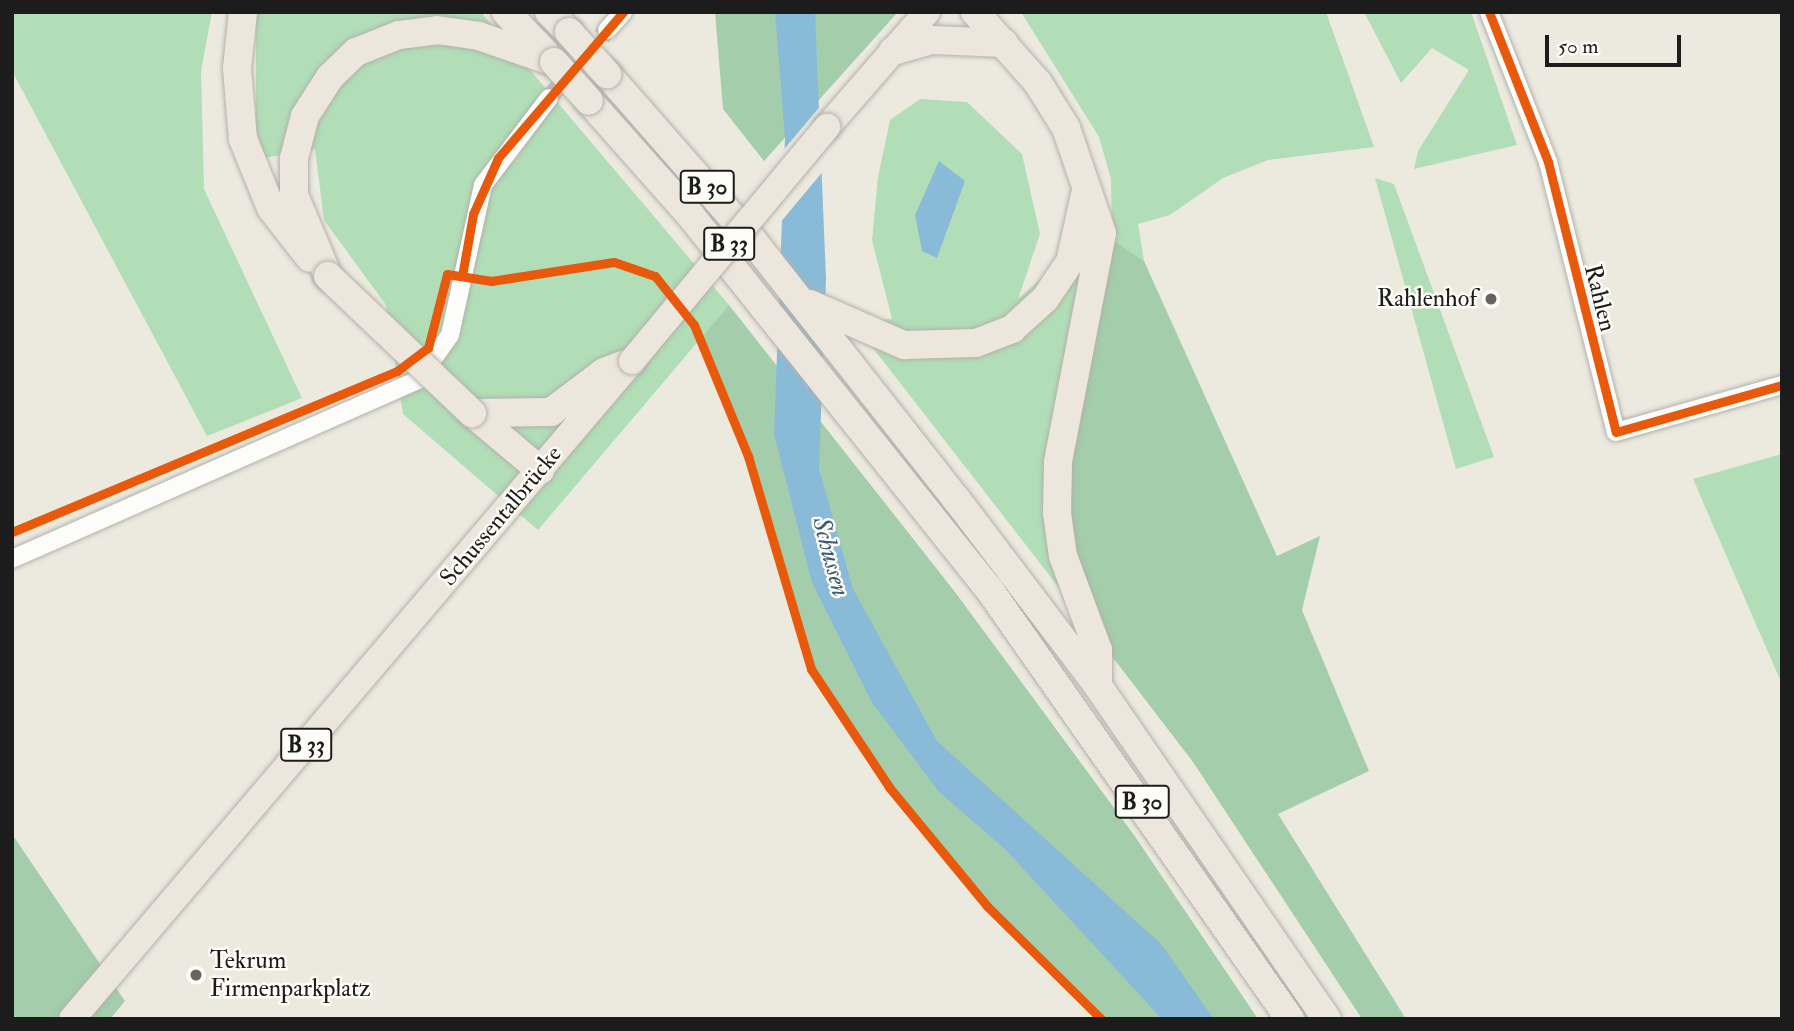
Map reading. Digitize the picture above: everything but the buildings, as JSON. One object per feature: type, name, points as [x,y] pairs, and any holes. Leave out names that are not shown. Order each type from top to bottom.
[{"type":"highway","points":[[243,12],[237,110],[254,173],[287,235],[472,413],[540,470]]},
{"type":"highway","name":"B 30","points":[[506,12],[589,100],[754,293],[989,589],[1290,1019]]},
{"type":"highway","points":[[975,12],[1004,43],[1062,119],[1086,178],[1102,233],[1099,276],[1066,409],[1057,513],[1063,556],[1098,650],[1098,686]]},
{"type":"highway","name":"B 30","points":[[559,22],[753,241],[864,379],[1098,686],[1326,1019]]},
{"type":"highway","points":[[328,276],[294,195],[294,158],[304,116],[330,77],[356,52],[399,35],[437,30],[479,36],[554,62]]},
{"type":"highway","points":[[893,51],[932,40],[1004,43]]},
{"type":"highway","points":[[796,296],[859,330],[904,345],[943,349],[1012,329],[1045,299],[1070,262],[1083,225],[1086,178]]},
{"type":"highway","points":[[472,413],[551,412],[604,372],[632,361]]},
{"type":"main road","name":"Schussentalbrücke","points":[[72,1019],[927,12]]},
{"type":"street","points":[[607,30],[623,12]]},
{"type":"street","name":"Rahlen","points":[[1489,12],[1548,162],[1616,432],[1782,385]]},
{"type":"street","points":[[12,559],[418,380],[450,335],[483,185],[549,98]]},
{"type":"green space","points":[[12,12],[212,12],[201,71],[204,189],[302,398],[207,436],[12,71]]},
{"type":"green space","points":[[256,12],[481,12],[729,305],[538,530],[403,414],[386,305],[324,220],[315,149],[264,158],[256,130]]},
{"type":"green space","points":[[715,12],[898,12],[764,161],[723,109]]},
{"type":"green space","points":[[1021,12],[1326,12],[1374,147],[1268,160],[1223,178],[1170,215],[1138,224],[1144,261],[1112,239],[1111,179],[1099,137]]},
{"type":"green space","points":[[1364,12],[1471,12],[1517,145],[1414,169],[1418,151],[1469,70],[1432,48],[1401,83]]},
{"type":"green space","points":[[920,99],[967,102],[1022,154],[1040,234],[1018,299],[1052,269],[1029,300],[988,329],[910,335],[876,320],[892,319],[872,240],[878,177],[890,120]]},
{"type":"green space","points":[[1375,178],[1394,184],[1494,457],[1456,469]]},
{"type":"green space","points":[[1083,225],[1081,616],[859,330],[903,345],[1012,329]]},
{"type":"green space","points":[[1112,239],[1144,261],[1277,556],[1320,536],[1302,610],[1369,771],[1278,814],[1406,1019],[1362,1019],[1193,762],[1081,616],[1057,513]]},
{"type":"green space","points":[[729,305],[955,592],[1134,835],[1258,1019],[1101,1019],[987,906],[889,787],[811,669],[748,456],[700,339]]},
{"type":"green space","points":[[1782,454],[1782,684],[1693,479]]},
{"type":"green space","points":[[12,834],[125,1001],[110,1019],[12,1019]]},
{"type":"water","name":"Schussen","points":[[775,12],[815,12],[826,279],[819,469],[853,589],[937,741],[1160,943],[1214,1019],[1162,1019],[1005,849],[939,792],[871,701],[812,583],[774,434],[785,138]]},
{"type":"water","points":[[939,161],[965,181],[937,258],[922,251],[915,215]]},
{"type":"pier","points":[[823,103],[825,169],[779,224],[781,153]]},
{"type":"tunnel","points":[[549,98],[607,30]]},
{"type":"cycle path","points":[[462,276],[473,214],[498,158],[623,12]]},
{"type":"cycle path","points":[[1489,12],[1548,162],[1616,432],[1782,385]]},
{"type":"cycle path","points":[[12,532],[397,371],[428,348],[447,274],[491,281],[614,262],[655,276],[694,325],[748,456],[811,669],[889,787],[987,906],[1101,1019]]},
{"type":"place","name":"Rahlenhof","points":[[1491,299]]},
{"type":"place","name":"Tekrum Firmenparkplatz","points":[[196,975]]}]
